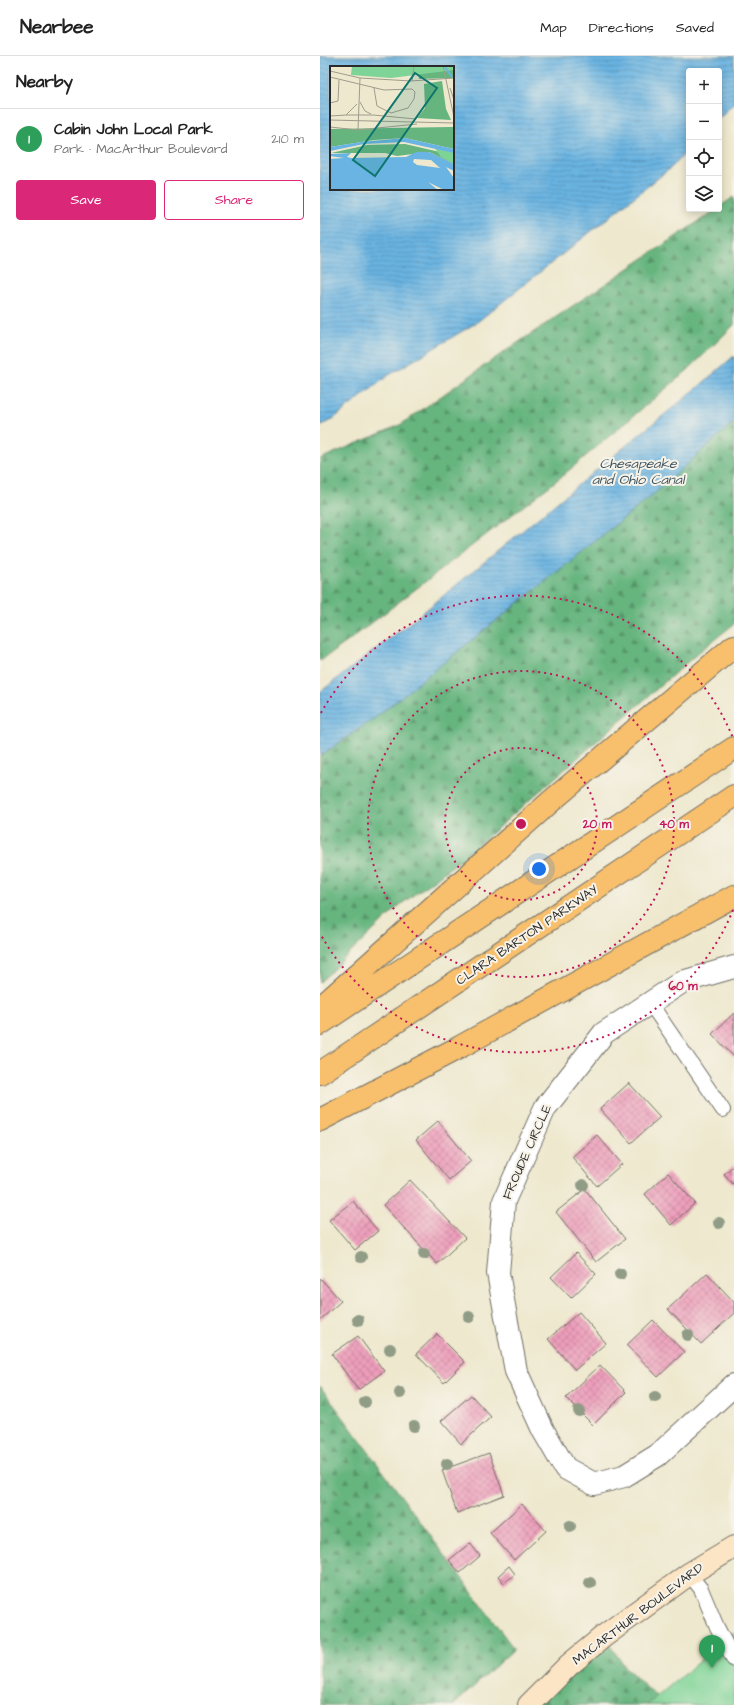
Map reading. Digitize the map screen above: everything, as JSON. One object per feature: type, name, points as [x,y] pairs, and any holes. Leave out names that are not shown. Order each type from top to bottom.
[{"type":"main road","points":[[320,1008],[548,803],[734,646]]},
{"type":"main road","points":[[320,1024],[734,748]]},
{"type":"main road","name":"CLARA BARTON PARKWAY","points":[[320,1073],[734,796]]},
{"type":"main road","points":[[320,1120],[458,1048],[734,896]]},
{"type":"main road","name":"MACARTHUR BOULEVARD","points":[[529,1705],[568,1665],[604,1636],[689,1574],[734,1547]]},
{"type":"street","name":"FROUDE CIRCLE","points":[[734,967],[682,982],[604,1033],[545,1108],[504,1201],[498,1273],[516,1371],[543,1430],[566,1468],[594,1484],[624,1476],[658,1455],[734,1385]]},
{"type":"lane","points":[[650,1003],[723,1110]]},
{"type":"lane","points":[[689,1574],[701,1589],[717,1627],[734,1660]]},
{"type":"green space","points":[[734,197],[734,325],[689,369],[561,477],[347,642],[320,661],[320,459],[400,425],[504,352],[713,212],[722,212],[722,205]]},
{"type":"green space","points":[[734,422],[734,624],[699,652],[462,859],[400,905],[320,982],[320,756],[376,717],[654,494]]},
{"type":"green space","points":[[320,1386],[514,1649],[454,1705],[320,1705]]},
{"type":"green space","points":[[734,1632],[734,1705],[647,1705]]},
{"type":"green space","points":[[604,1636],[624,1666],[665,1705],[529,1705]]},
{"type":"water","points":[[320,56],[734,56],[734,103],[722,115],[722,68],[686,68],[686,152],[672,167],[476,323],[389,375],[333,419],[320,426]]},
{"type":"water","name":"Chesapeake and Ohio Canal","points":[[734,356],[734,422],[654,494],[376,717],[320,756],[320,692],[415,619],[690,394]]},
{"type":"building","points":[[734,1013],[734,1057],[712,1034]]},
{"type":"building","points":[[629,1083],[660,1117],[631,1143],[600,1109]]},
{"type":"building","points":[[438,1121],[471,1161],[449,1180],[416,1140]]},
{"type":"building","points":[[597,1135],[622,1164],[597,1186],[572,1157]]},
{"type":"building","points":[[734,1165],[734,1185],[724,1174]]},
{"type":"building","points":[[668,1173],[695,1203],[671,1225],[645,1194]]},
{"type":"building","points":[[410,1180],[465,1238],[437,1264],[383,1205]]},
{"type":"building","points":[[585,1189],[625,1239],[596,1262],[556,1212]]},
{"type":"building","points":[[353,1201],[378,1231],[355,1250],[329,1220]]},
{"type":"building","points":[[576,1253],[596,1274],[571,1298],[551,1277]]},
{"type":"building","points":[[707,1273],[734,1302],[734,1313],[701,1344],[668,1309]]},
{"type":"building","points":[[320,1278],[341,1301],[320,1320]]},
{"type":"building","points":[[579,1312],[606,1343],[575,1370],[548,1339]]},
{"type":"building","points":[[653,1320],[684,1352],[658,1377],[627,1345]]},
{"type":"building","points":[[437,1334],[465,1362],[444,1383],[416,1354]]},
{"type":"building","points":[[358,1336],[384,1371],[358,1390],[332,1354]]},
{"type":"building","points":[[600,1365],[626,1392],[593,1425],[566,1398]]},
{"type":"building","points":[[471,1395],[491,1417],[461,1444],[441,1421]]},
{"type":"building","points":[[489,1453],[504,1495],[457,1513],[442,1470]]},
{"type":"building","points":[[522,1504],[546,1531],[514,1560],[490,1533]]},
{"type":"building","points":[[470,1543],[480,1556],[460,1573],[449,1560]]},
{"type":"building","points":[[509,1566],[515,1574],[504,1583],[498,1576]]},
{"type":"place","name":"Cabin John Local Park","points":[[712,1668]]}]
